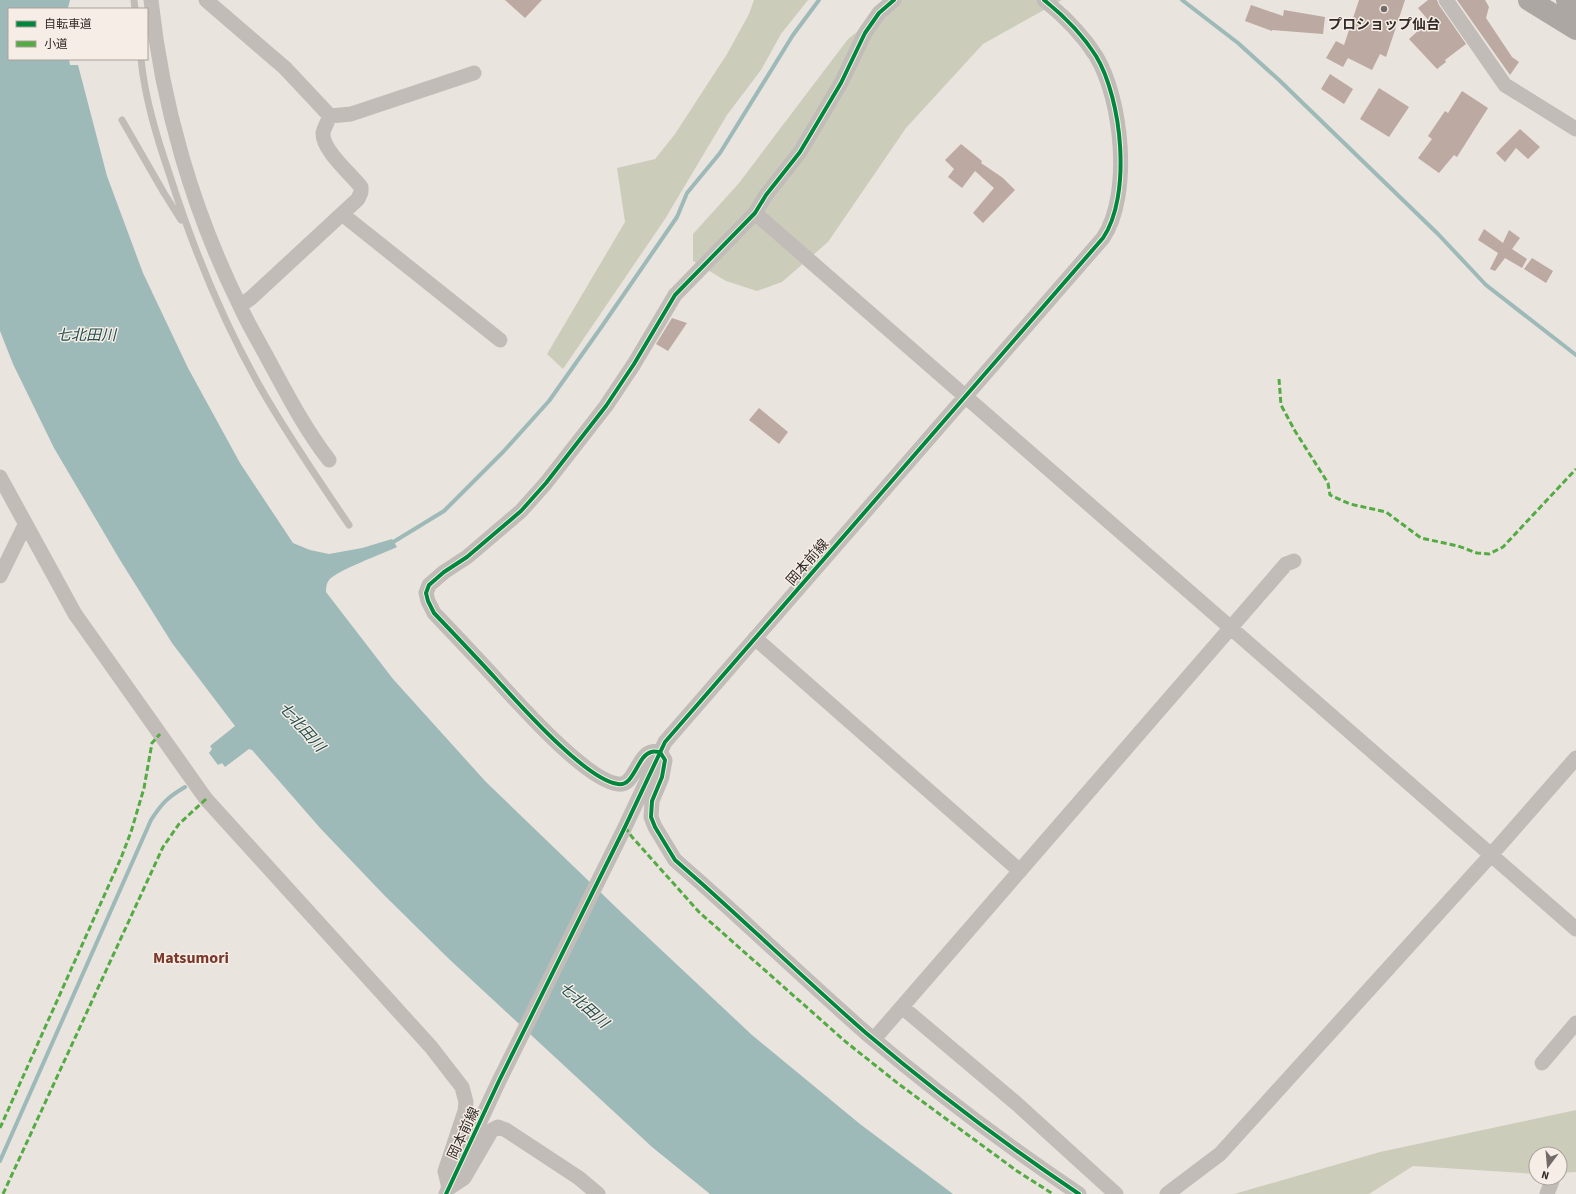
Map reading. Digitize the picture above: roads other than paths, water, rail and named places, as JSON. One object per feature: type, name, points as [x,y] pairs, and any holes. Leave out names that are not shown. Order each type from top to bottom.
[{"type":"highway","points":[[1529,0],[1576,29]]},
{"type":"highway","points":[[1567,0],[1576,6]]},
{"type":"street","points":[[151,0],[160,67],[177,138],[208,234],[240,306],[297,412],[314,440],[330,460]]},
{"type":"street","points":[[206,0],[285,68],[330,116],[336,117],[351,114],[474,73]]},
{"type":"street","points":[[894,0],[878,13],[865,33],[841,83],[800,152],[766,195],[755,213],[675,295],[634,364],[606,406],[546,483],[521,511],[467,557],[444,572],[429,585],[426,593],[434,613],[542,729],[597,776],[619,785],[624,784],[634,774],[642,759],[650,752],[662,747],[665,760],[662,777],[652,801],[650,817],[675,860],[874,1039],[942,1094],[1079,1194]]},
{"type":"street","name":"岡本前線","points":[[448,1191],[499,1080],[625,827],[662,747],[1103,238],[1110,228],[1115,216],[1120,188],[1121,162],[1116,116],[1110,90],[1096,56],[1080,34],[1066,18],[1044,0]]},
{"type":"street","points":[[1446,0],[1506,85],[1576,129]]},
{"type":"street","points":[[240,306],[251,298],[358,199],[361,192],[361,187],[329,150],[325,142],[323,133],[330,116]]},
{"type":"street","points":[[755,213],[1576,929]]},
{"type":"street","points":[[342,214],[500,340]]},
{"type":"street","points":[[0,477],[75,614],[206,799],[431,1047],[462,1087],[466,1102],[466,1112],[446,1171],[448,1191]]},
{"type":"street","points":[[2,566],[25,525]]},
{"type":"street","points":[[874,1039],[1286,564],[1294,561]]},
{"type":"street","points":[[755,638],[1020,871]]},
{"type":"street","points":[[1167,1194],[1220,1154],[1492,855],[1576,758]]},
{"type":"street","points":[[902,1007],[1017,1104],[1116,1194]]},
{"type":"street","points":[[1542,1063],[1576,1023]]},
{"type":"street","points":[[448,1191],[464,1178],[492,1130],[498,1128],[506,1130],[579,1178],[598,1194]]},
{"type":"lane","points":[[141,60],[153,123],[186,228],[223,312],[259,384],[306,461],[349,525]]},
{"type":"lane","points":[[122,120],[186,228]]},
{"type":"water","name":"七北田川","points":[[0,0],[70,0],[68,8],[8,8],[8,60],[69,60],[70,65],[78,65],[107,176],[143,273],[188,368],[240,463],[293,543],[310,550],[329,554],[362,548],[392,539],[397,547],[334,576],[327,584],[326,592],[393,679],[486,782],[623,914],[752,1035],[860,1124],[953,1194],[710,1194],[652,1147],[449,959],[384,895],[321,829],[252,750],[249,749],[225,767],[222,763],[218,765],[209,753],[212,749],[210,746],[235,726],[172,643],[120,560],[54,448],[13,364],[0,331]]},
{"type":"waterway","points":[[390,544],[444,511],[503,452],[549,401],[677,217],[687,193],[720,153],[793,35],[819,0]]},
{"type":"waterway","points":[[1182,0],[1238,43],[1279,80],[1438,234],[1486,285],[1576,355]]},
{"type":"waterway","points":[[0,1161],[151,820],[166,801],[185,787]]},
{"type":"place","name":"プロショップ仙台","points":[[1384,9]]},
{"type":"district","name":"Matsumori","points":[[191,957]]}]
